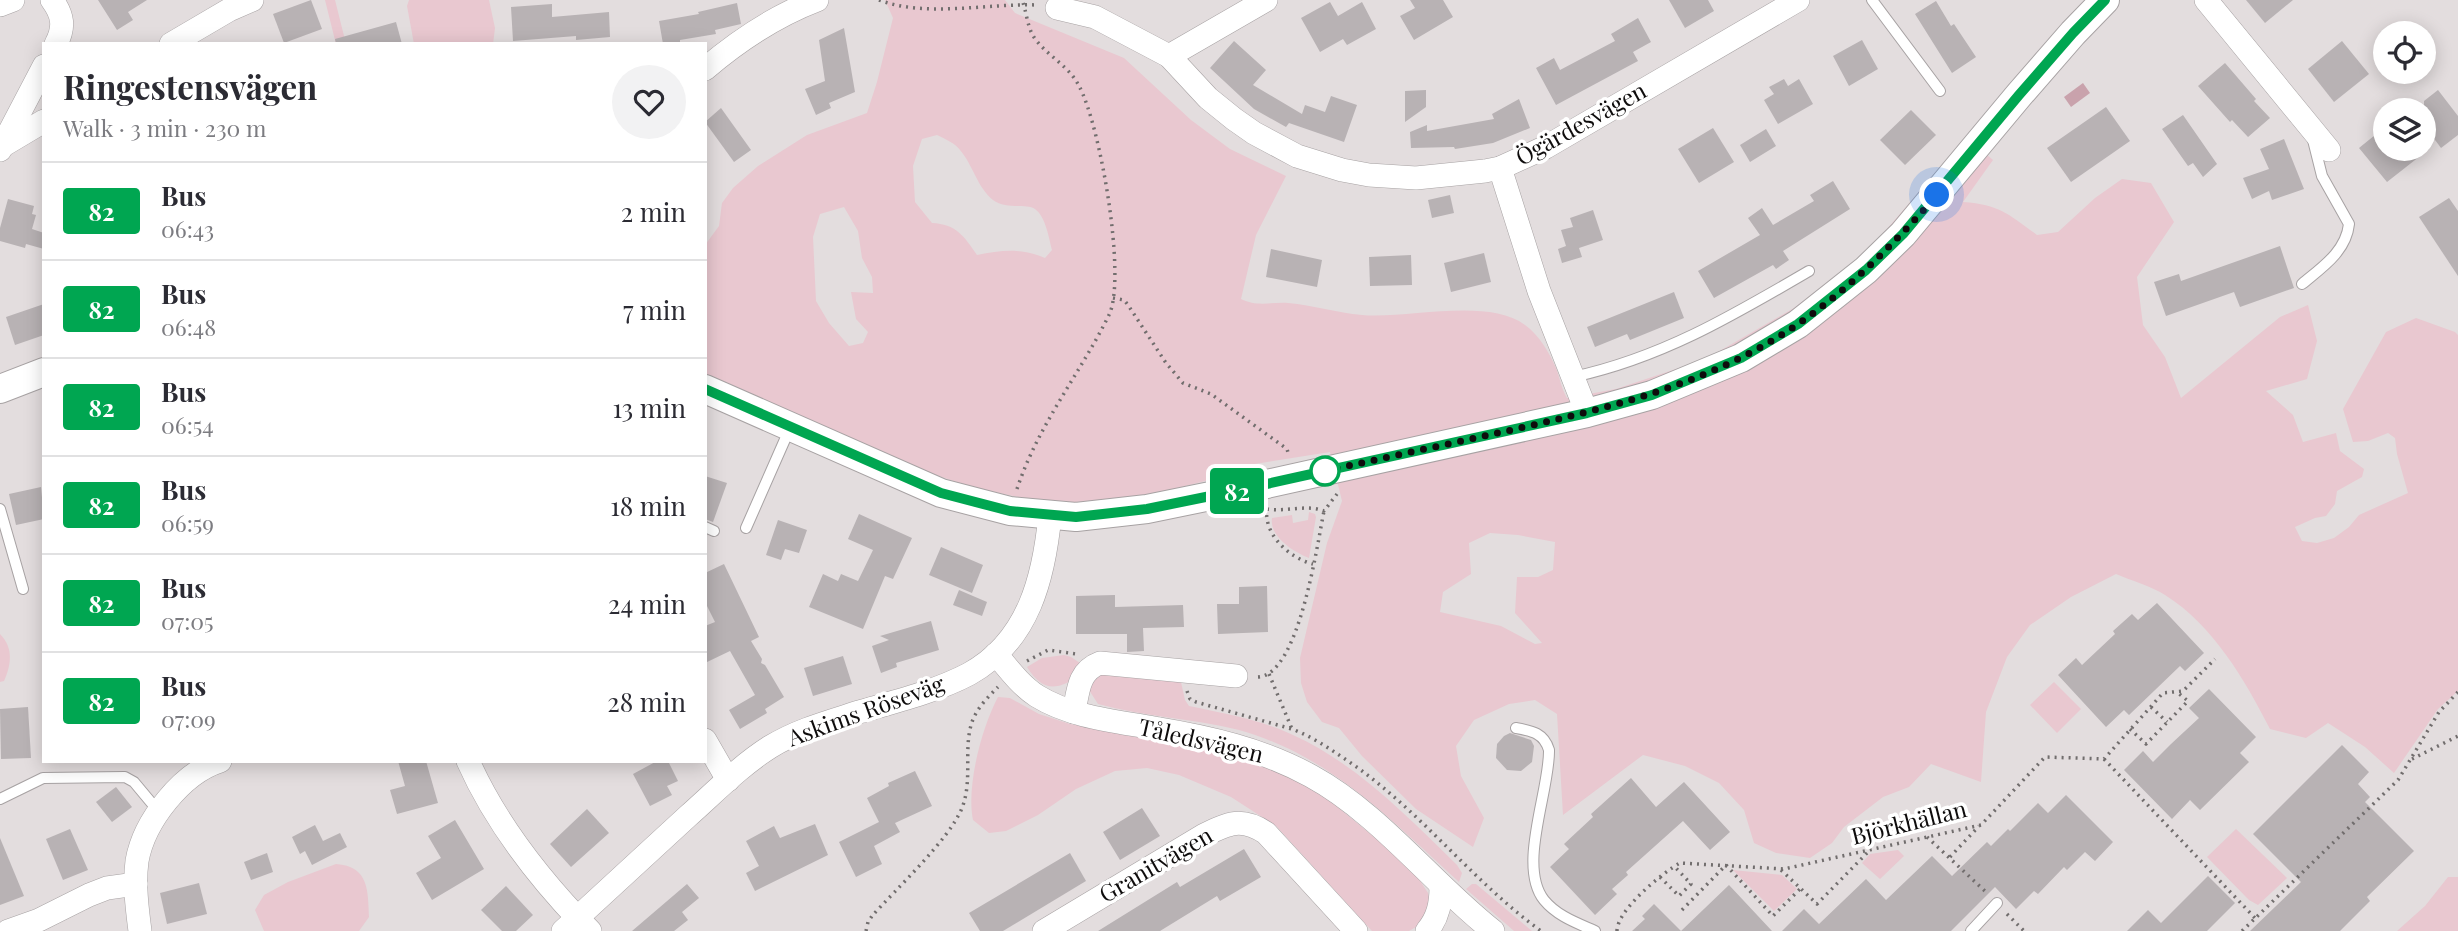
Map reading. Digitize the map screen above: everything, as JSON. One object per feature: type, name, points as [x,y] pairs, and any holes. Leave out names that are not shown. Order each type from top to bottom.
[{"type":"street","points":[[0,5],[13,0]]},
{"type":"street","points":[[52,0],[59,10],[62,22],[57,42]]},
{"type":"street","points":[[174,42],[229,10],[252,0]]},
{"type":"street","points":[[707,67],[774,19],[817,0]]},
{"type":"street","points":[[1169,56],[1266,0]]},
{"type":"street","name":"Ögärdesvägen","points":[[1057,8],[1095,17],[1169,56],[1208,98],[1234,119],[1280,148],[1314,162],[1368,175],[1416,178],[1500,168],[1571,134],[1798,0]]},
{"type":"street","points":[[707,390],[941,493],[1010,511],[1050,515],[1103,515],[1147,509],[1587,413],[1652,395],[1741,358],[1798,324],[1833,298],[1903,234],[2019,95],[2105,0]]},
{"type":"street","points":[[2206,0],[2329,150]]},
{"type":"street","points":[[1,148],[42,70]]},
{"type":"street","points":[[1,148],[42,122]]},
{"type":"street","points":[[1500,168],[1539,291],[1587,413]]},
{"type":"street","points":[[0,389],[42,373]]},
{"type":"street","name":"Askims Röseväg","points":[[576,927],[728,780],[768,748],[793,734],[962,677],[996,653],[1019,628],[1035,592],[1043,568],[1050,515]]},
{"type":"street","name":"Tåledsvägen","points":[[996,653],[1012,673],[1036,695],[1074,712],[1206,737],[1254,751],[1291,765],[1313,777],[1364,814],[1441,887],[1493,931]]},
{"type":"street","points":[[1074,712],[1083,675],[1090,667],[1110,663],[1157,670],[1236,676]]},
{"type":"street","points":[[707,743],[728,780]]},
{"type":"street","points":[[140,931],[136,884],[139,852],[159,812],[195,774],[216,763]]},
{"type":"street","points":[[469,763],[511,835],[576,927]]},
{"type":"street","name":"Granitvägen","points":[[1044,931],[1205,835],[1222,827],[1243,823],[1254,825],[1266,833],[1356,931]]},
{"type":"street","points":[[8,931],[107,888],[136,884]]},
{"type":"street","points":[[1427,931],[1440,908],[1441,887]]},
{"type":"lane","points":[[1872,0],[1940,91]]},
{"type":"lane","points":[[2302,284],[2336,254],[2344,243],[2349,224],[2322,176],[2313,145],[2312,129]]},
{"type":"lane","points":[[1573,377],[1626,364],[1686,339],[1809,271]]},
{"type":"lane","points":[[746,528],[790,428]]},
{"type":"lane","points":[[0,509],[23,589]]},
{"type":"lane","points":[[1516,728],[1539,734],[1546,741],[1549,750],[1537,827],[1534,867],[1537,887],[1543,898],[1563,916],[1595,931]]},
{"type":"lane","points":[[0,799],[43,778],[125,777],[134,782],[159,812]]},
{"type":"lane","points":[[1970,931],[1997,903]]},
{"type":"path","points":[[879,0],[901,6],[937,8],[982,8],[1023,2],[1035,39],[1066,68],[1079,86],[1090,113],[1102,159],[1111,214],[1114,287],[1111,312],[1059,399],[1033,450],[1010,511]]},
{"type":"path","points":[[1112,297],[1124,300],[1166,363],[1183,383],[1219,400],[1287,449],[1290,457],[1279,459]]},
{"type":"path","points":[[1236,676],[1262,677],[1269,674],[1288,650],[1303,609],[1324,511],[1336,494],[1345,489]]},
{"type":"path","points":[[1271,501],[1267,509],[1268,528],[1276,541],[1313,564]]},
{"type":"path","points":[[1267,509],[1298,510],[1313,506],[1324,511]]},
{"type":"path","points":[[866,931],[867,922],[956,820],[965,797],[968,779],[972,721],[985,700],[1012,673],[1038,653],[1048,650],[1110,663]]},
{"type":"path","points":[[2215,659],[2183,691],[2164,693],[2104,759],[2255,918]]},
{"type":"path","points":[[1269,674],[1292,729]]},
{"type":"path","points":[[2130,729],[2146,744],[2188,701],[2177,692]]},
{"type":"path","points":[[2242,931],[2398,780],[2439,712],[2458,692]]},
{"type":"path","points":[[2151,707],[2167,722]]},
{"type":"path","points":[[2410,760],[2458,737]]},
{"type":"path","name":"Björkhällan","points":[[1674,866],[1680,863],[1781,869],[1807,866],[1981,825],[2045,757],[2104,759]]},
{"type":"path","points":[[1950,857],[1981,825]]},
{"type":"path","points":[[1927,837],[2024,931]]},
{"type":"path","points":[[1781,869],[1817,904],[1870,850]]},
{"type":"path","points":[[1682,911],[1726,865],[1773,916],[1801,888]]},
{"type":"path","points":[[1617,931],[1622,913],[1674,866],[1701,891]]},
{"type":"path","points":[[1660,877],[1679,896],[1691,884]]},
{"type":"shaded area","points":[[325,0],[335,0],[346,42],[336,42]]},
{"type":"shaded area","points":[[409,0],[489,0],[495,28],[493,42],[414,42],[407,6]]},
{"type":"shaded area","points":[[885,0],[1005,0],[1015,13],[1124,58],[1191,120],[1230,149],[1286,176],[1256,235],[1241,299],[1258,304],[1297,304],[1362,315],[1469,311],[1490,312],[1509,317],[1525,325],[1543,344],[1556,368],[1567,398],[1616,389],[1706,359],[1794,308],[1869,250],[1966,137],[1993,160],[1963,202],[1995,208],[2037,235],[2058,232],[2095,198],[2122,179],[2151,183],[2174,222],[2137,277],[2143,325],[2165,357],[2181,398],[2280,317],[2308,305],[2317,341],[2307,379],[2266,391],[2293,415],[2303,442],[2336,433],[2340,451],[2364,469],[2362,477],[2337,491],[2335,504],[2326,516],[2295,527],[2302,541],[2317,543],[2334,538],[2359,515],[2408,493],[2395,438],[2388,433],[2368,441],[2353,442],[2343,409],[2386,332],[2416,318],[2458,335],[2458,691],[2438,709],[2394,773],[2365,747],[2328,723],[2306,738],[2270,729],[2226,655],[2198,622],[2160,592],[2116,574],[2071,597],[2030,625],[2007,657],[1986,712],[1981,782],[1931,764],[1909,787],[1883,797],[1844,827],[1832,843],[1810,858],[1776,853],[1754,843],[1744,810],[1719,783],[1685,766],[1643,755],[1563,815],[1557,714],[1535,700],[1509,704],[1474,720],[1456,746],[1461,776],[1484,818],[1473,847],[1416,809],[1362,756],[1339,728],[1322,722],[1307,702],[1301,683],[1300,658],[1327,543],[1342,501],[1330,452],[1242,466],[1209,480],[1130,500],[1047,503],[971,487],[892,460],[707,377],[707,242],[719,226],[722,203],[733,188],[758,166],[807,135],[867,113],[893,18]],"holes":[[[937,135],[958,148],[983,189],[993,200],[1004,205],[1031,207],[1039,213],[1052,250],[1045,258],[1012,251],[977,255],[959,232],[932,223],[915,202],[913,166],[922,139]],[[844,207],[858,231],[862,258],[872,277],[873,293],[851,292],[856,319],[868,332],[863,343],[849,346],[829,323],[816,301],[813,237],[820,214]],[[1490,533],[1555,542],[1553,570],[1538,577],[1517,577],[1515,613],[1542,643],[1535,644],[1501,626],[1440,612],[1443,592],[1471,574],[1469,543]]]},
{"type":"shaded area","points":[[2083,83],[2090,93],[2071,107],[2064,97]]},
{"type":"shaded area","points":[[1309,512],[1316,517],[1309,558],[1296,552],[1278,537],[1272,525],[1272,518],[1292,515],[1293,523],[1308,520]]},
{"type":"shaded area","points":[[0,634],[8,645],[10,663],[4,681],[0,682]]},
{"type":"shaded area","points":[[1064,655],[1080,663],[1074,679],[1060,686],[1042,683],[1027,667],[1042,658]]},
{"type":"shaded area","points":[[1099,672],[1181,682],[1189,706],[1268,725],[1316,747],[1360,776],[1420,829],[1457,865],[1462,873],[1459,882],[1358,792],[1303,756],[1272,741],[1239,730],[1098,704],[1089,690]]},
{"type":"shaded area","points":[[2054,682],[2081,709],[2057,733],[2030,705]]},
{"type":"shaded area","points":[[998,697],[1010,698],[1039,714],[1070,724],[1221,750],[1294,778],[1323,795],[1417,876],[1428,893],[1430,903],[1423,922],[1409,931],[1372,931],[1276,826],[1231,797],[1179,775],[1147,768],[1115,771],[1076,789],[1038,815],[1006,831],[989,833],[973,820],[971,806],[981,740]]},
{"type":"shaded area","points":[[2236,829],[2287,878],[2258,905],[2249,900],[2207,857]]},
{"type":"shaded area","points":[[1898,850],[1904,856],[1880,879],[1862,863],[1870,854]]},
{"type":"shaded area","points":[[336,864],[355,869],[365,882],[369,917],[359,931],[264,931],[255,910],[264,895],[288,882]]},
{"type":"shaded area","points":[[1733,870],[1782,875],[1797,889],[1774,911]]},
{"type":"shaded area","points":[[2448,877],[2458,877],[2458,931],[2397,931],[2425,906]]},
{"type":"shaded area","points":[[1476,884],[1532,931],[1514,931],[1466,889]]},
{"type":"building","points":[[98,0],[147,0],[128,12],[133,20],[117,30]]},
{"type":"building","points":[[311,0],[322,29],[284,42],[273,14]]},
{"type":"building","points":[[1410,0],[1443,0],[1453,17],[1414,40],[1400,16],[1415,8]]},
{"type":"building","points":[[1669,0],[1708,0],[1714,11],[1685,28]]},
{"type":"building","points":[[2246,0],[2293,0],[2265,23]]},
{"type":"building","points":[[1936,1],[1951,26],[1954,24],[1976,57],[1952,73],[1915,14]]},
{"type":"building","points":[[1330,2],[1338,16],[1362,2],[1376,29],[1347,45],[1343,39],[1320,52],[1301,18]]},
{"type":"building","points":[[737,3],[741,24],[715,30],[716,34],[680,42],[663,42],[659,21],[699,14],[698,12]]},
{"type":"building","points":[[552,4],[552,17],[609,12],[610,37],[576,40],[576,36],[513,41],[511,7]]},
{"type":"building","points":[[1638,18],[1651,42],[1633,52],[1638,61],[1556,105],[1536,68],[1554,58],[1560,70],[1615,41],[1611,34]]},
{"type":"building","points":[[396,22],[401,42],[336,42],[335,39]]},
{"type":"building","points":[[844,28],[855,92],[829,103],[831,108],[816,115],[805,89],[825,81],[819,40]]},
{"type":"building","points":[[1862,40],[1878,69],[1849,86],[1833,56]]},
{"type":"building","points":[[1234,41],[1266,70],[1253,85],[1302,114],[1305,105],[1325,112],[1331,96],[1357,105],[1344,142],[1289,123],[1286,127],[1254,109],[1210,68]]},
{"type":"building","points":[[2342,41],[2369,74],[2334,102],[2308,69]]},
{"type":"building","points":[[2225,63],[2270,118],[2248,137],[2232,120],[2230,122],[2198,86]]},
{"type":"building","points":[[1784,79],[1788,86],[1799,79],[1813,104],[1778,124],[1764,100],[1774,94],[1769,87]]},
{"type":"building","points":[[1426,90],[1426,107],[1405,122],[1405,91]]},
{"type":"building","points":[[2438,90],[2458,116],[2458,135],[2441,148],[2436,141],[2436,98],[2428,98]]},
{"type":"building","points":[[1519,99],[1530,128],[1493,143],[1455,149],[1411,148],[1410,132],[1427,125],[1427,131],[1494,119],[1492,114]]},
{"type":"building","points":[[2106,107],[2130,141],[2071,182],[2047,148]]},
{"type":"building","points":[[721,108],[751,150],[734,162],[707,125],[707,120]]},
{"type":"building","points":[[1911,110],[1936,135],[1905,165],[1880,140]]},
{"type":"building","points":[[2183,115],[2217,164],[2203,177],[2193,163],[2188,166],[2162,129]]},
{"type":"building","points":[[1713,128],[1734,162],[1699,183],[1678,149]]},
{"type":"building","points":[[1766,129],[1776,146],[1750,162],[1740,145]]},
{"type":"building","points":[[2373,137],[2373,161],[2414,161],[2387,182],[2359,148]]},
{"type":"building","points":[[2284,139],[2304,189],[2272,200],[2269,191],[2252,199],[2243,178],[2269,169],[2260,149]]},
{"type":"building","points":[[1833,181],[1850,209],[1783,251],[1789,260],[1776,269],[1773,265],[1714,298],[1698,271],[1760,235],[1748,218],[1762,208],[1773,225],[1814,201],[1810,195]]},
{"type":"building","points":[[1450,195],[1454,213],[1432,218],[1428,200]]},
{"type":"building","points":[[2449,198],[2458,211],[2458,276],[2419,217]]},
{"type":"building","points":[[8,199],[34,206],[32,214],[36,215],[32,229],[42,232],[42,248],[26,244],[25,248],[0,241],[0,228]]},
{"type":"building","points":[[1593,210],[1603,240],[1579,248],[1582,257],[1562,263],[1558,249],[1566,246],[1561,230],[1573,227],[1570,218]]},
{"type":"building","points":[[2280,246],[2294,288],[2240,307],[2234,292],[2166,316],[2154,282],[2179,274],[2181,281]]},
{"type":"building","points":[[1271,249],[1322,260],[1317,287],[1266,277]]},
{"type":"building","points":[[1484,253],[1491,282],[1451,292],[1444,263]]},
{"type":"building","points":[[1411,255],[1412,285],[1370,286],[1369,257]]},
{"type":"building","points":[[1674,292],[1684,318],[1630,340],[1627,334],[1595,347],[1587,327]]},
{"type":"building","points":[[42,305],[42,336],[15,345],[6,317]]},
{"type":"building","points":[[707,477],[727,483],[713,522],[707,520]]},
{"type":"building","points":[[41,487],[42,519],[16,525],[9,494]]},
{"type":"building","points":[[859,514],[912,538],[893,579],[885,576],[863,629],[809,607],[823,574],[838,581],[841,574],[858,581],[873,550],[848,539]]},
{"type":"building","points":[[778,520],[807,530],[799,553],[785,549],[781,560],[766,555]]},
{"type":"building","points":[[941,547],[983,565],[972,593],[929,575]]},
{"type":"building","points":[[724,564],[759,637],[751,641],[762,659],[761,663],[765,665],[784,697],[765,709],[767,713],[740,729],[729,710],[755,695],[730,651],[707,662],[707,625],[715,622],[707,606],[707,572]]},
{"type":"building","points":[[1267,586],[1268,632],[1218,634],[1217,604],[1239,604],[1239,587]]},
{"type":"building","points":[[959,590],[987,602],[982,616],[953,605]]},
{"type":"building","points":[[1115,595],[1115,607],[1183,605],[1184,627],[1143,628],[1144,651],[1127,652],[1127,634],[1076,634],[1076,596]]},
{"type":"building","points":[[2157,603],[2204,653],[2185,671],[2180,666],[2129,715],[2124,710],[2106,727],[2058,675],[2076,658],[2082,665],[2132,614],[2138,620]]},
{"type":"building","points":[[931,621],[939,650],[896,663],[897,667],[881,673],[872,646],[889,640],[880,636]]},
{"type":"building","points":[[843,656],[852,684],[813,696],[804,668]]},
{"type":"building","points":[[2209,689],[2256,737],[2240,753],[2249,762],[2200,810],[2190,800],[2172,819],[2124,770],[2143,751],[2153,762],[2199,718],[2189,708]]},
{"type":"building","points":[[28,707],[31,758],[1,759],[0,709]]},
{"type":"building","points":[[1510,733],[1531,740],[1534,746],[1532,762],[1521,771],[1507,770],[1496,758],[1497,744]]},
{"type":"building","points":[[2342,745],[2369,772],[2358,784],[2370,797],[2365,802],[2414,851],[2367,897],[2370,901],[2340,931],[2250,931],[2301,882],[2253,834]]},
{"type":"building","points":[[399,763],[427,763],[438,803],[397,814],[390,790],[405,786]]},
{"type":"building","points":[[653,763],[669,763],[678,781],[667,786],[672,795],[650,806],[633,774]]},
{"type":"building","points":[[915,771],[932,806],[895,823],[900,832],[874,846],[882,864],[856,877],[839,842],[879,822],[867,798],[889,786],[888,783]]},
{"type":"building","points":[[1631,778],[1656,807],[1684,782],[1730,832],[1710,850],[1683,821],[1626,872],[1628,875],[1612,889],[1617,894],[1595,915],[1550,867],[1569,849],[1564,844],[1593,817],[1591,814]]},
{"type":"building","points":[[116,787],[132,807],[112,822],[96,802]]},
{"type":"building","points":[[2066,795],[2113,842],[2095,861],[2085,852],[2067,870],[2064,867],[2038,894],[2034,891],[2016,909],[1995,887],[1951,931],[1782,931],[1804,909],[1819,924],[1866,879],[1886,900],[1932,856],[1952,876],[1987,842],[1991,846],[2038,803],[2048,813]]},
{"type":"building","points":[[1142,808],[1160,836],[1120,860],[1103,832]]},
{"type":"building","points":[[587,809],[609,833],[571,867],[550,844]]},
{"type":"building","points":[[455,820],[484,869],[432,900],[416,873],[441,858],[428,836]]},
{"type":"building","points":[[815,824],[828,855],[755,891],[746,873],[759,866],[746,841],[774,826],[780,838]]},
{"type":"building","points":[[315,825],[323,841],[340,833],[347,847],[312,865],[305,851],[300,854],[292,837]]},
{"type":"building","points":[[70,829],[88,870],[63,880],[46,839]]},
{"type":"building","points":[[0,838],[24,896],[0,905]]},
{"type":"building","points":[[1244,849],[1261,877],[1220,901],[1217,896],[1160,931],[1098,931],[1177,882],[1180,887]]},
{"type":"building","points":[[267,853],[273,872],[251,880],[244,862]]},
{"type":"building","points":[[1070,853],[1086,881],[1003,931],[980,931],[969,913]]},
{"type":"building","points":[[2208,876],[2235,903],[2207,931],[2127,931],[2148,910],[2161,923]]},
{"type":"building","points":[[199,883],[207,914],[167,924],[160,893]]},
{"type":"building","points":[[687,884],[699,898],[682,912],[688,920],[674,931],[632,931]]},
{"type":"building","points":[[1729,885],[1772,931],[1681,931]]},
{"type":"building","points":[[506,886],[533,915],[516,931],[502,931],[481,910]]},
{"type":"building","points":[[1654,904],[1681,931],[1632,931],[1645,919],[1642,916]]},
{"type":"bus line","name":"82","points":[[707,390],[941,493],[1010,511],[1076,517],[1147,509],[1235,491],[1587,413],[1652,395],[1741,358],[1798,324],[1866,270],[1903,234],[2019,95],[2105,0]]},
{"type":"route","points":[[1325,471],[1587,413],[1652,395],[1700,377],[1741,358],[1798,324],[1833,298],[1903,234],[1937,195]]}]
